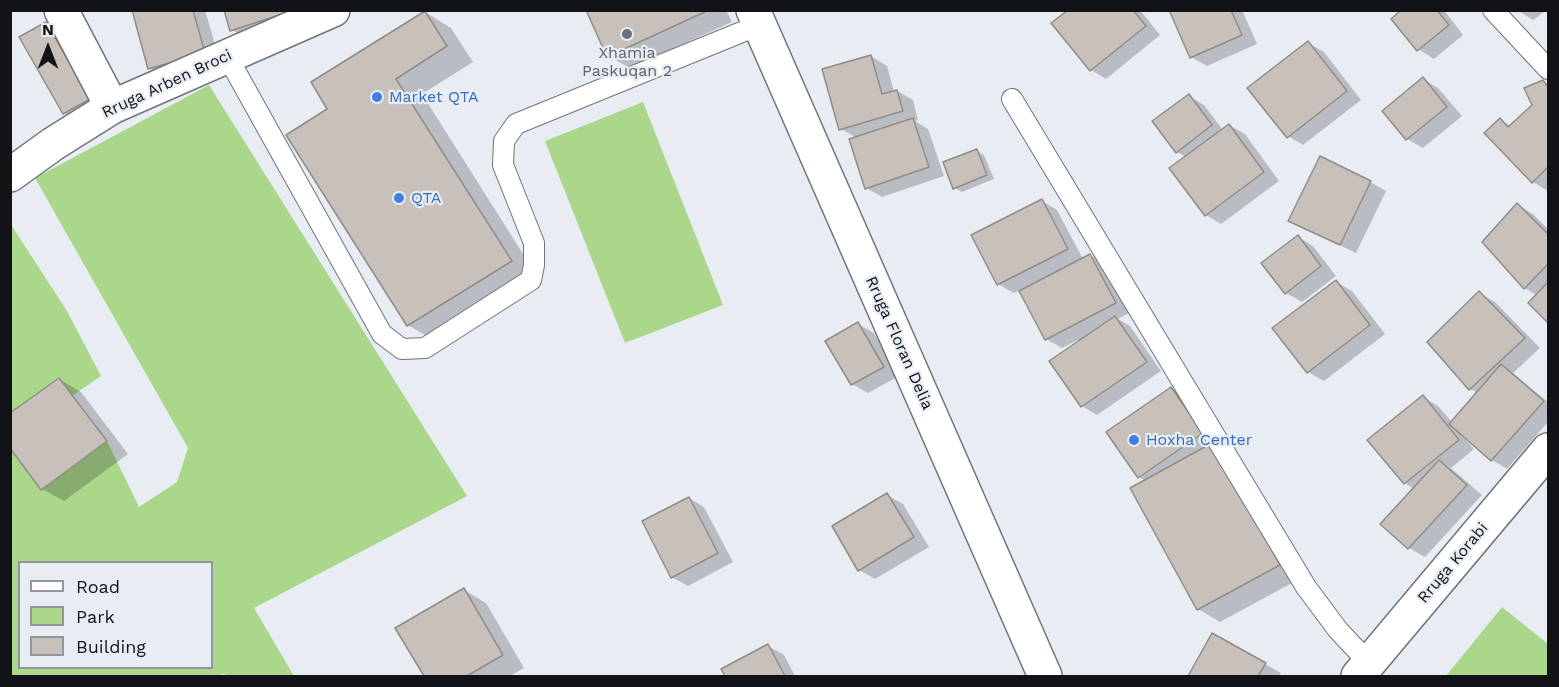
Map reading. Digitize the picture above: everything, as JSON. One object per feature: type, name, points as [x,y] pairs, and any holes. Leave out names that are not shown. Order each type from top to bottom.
[{"type":"street","points":[[61,10],[112,106]]},
{"type":"street","name":"Rruga Arben Broci","points":[[10,176],[53,144],[112,106],[333,10]]},
{"type":"street","name":"Rruga Floran Delia","points":[[756,18],[1045,676]]},
{"type":"street","name":"Rruga Korabi","points":[[1363,670],[1548,450]]},
{"type":"lane","points":[[1492,10],[1548,69]]},
{"type":"lane","points":[[227,56],[381,334],[402,349],[425,348],[531,280],[534,243],[503,165],[504,141],[516,124],[756,18]]},
{"type":"lane","points":[[1012,99],[1306,586],[1363,670]]},
{"type":"green space","points":[[209,85],[467,496],[254,608],[294,676],[227,676],[224,674],[215,676],[11,676],[10,448],[41,490],[107,441],[139,507],[177,482],[188,448],[35,178]]},
{"type":"green space","points":[[643,102],[723,305],[625,343],[545,141]]},
{"type":"green space","points":[[10,223],[67,311],[101,376],[72,396],[58,378],[11,413]]},
{"type":"green space","points":[[1502,607],[1548,644],[1548,676],[1446,676]]},
{"type":"building","points":[[132,10],[193,10],[205,53],[148,69]]},
{"type":"building","points":[[224,10],[295,10],[230,31]]},
{"type":"building","name":"Xhamia Paskuqan 2","points":[[586,10],[709,10],[607,57]]},
{"type":"building","points":[[1068,10],[1133,10],[1146,26],[1090,71],[1051,23]]},
{"type":"building","points":[[1169,10],[1231,10],[1242,35],[1190,58]]},
{"type":"building","points":[[1401,10],[1437,10],[1449,25],[1417,51],[1391,19]]},
{"type":"building","name":"QTA","points":[[425,11],[447,46],[396,79],[512,261],[407,326],[286,135],[327,109],[311,82]]},
{"type":"building","points":[[46,22],[90,99],[63,114],[19,37]]},
{"type":"building","points":[[1308,41],[1347,91],[1287,138],[1247,88]]},
{"type":"building","points":[[871,55],[882,94],[897,90],[903,111],[839,130],[822,69]]},
{"type":"building","points":[[1423,77],[1447,107],[1406,140],[1382,111]]},
{"type":"building","points":[[1543,80],[1548,87],[1548,167],[1532,183],[1484,133],[1500,118],[1508,127],[1532,105],[1524,88]]},
{"type":"building","points":[[1189,94],[1212,125],[1176,153],[1152,121]]},
{"type":"building","points":[[913,118],[929,167],[865,189],[849,139]]},
{"type":"building","points":[[1229,124],[1264,172],[1205,216],[1169,168]]},
{"type":"building","points":[[977,149],[987,175],[953,189],[943,162]]},
{"type":"building","points":[[1320,156],[1371,181],[1340,245],[1288,221]]},
{"type":"building","points":[[1042,199],[1068,249],[997,285],[971,235]]},
{"type":"building","points":[[1517,203],[1548,234],[1548,264],[1524,289],[1482,242]]},
{"type":"building","points":[[1298,235],[1321,266],[1285,294],[1261,263]]},
{"type":"building","points":[[1090,254],[1116,303],[1045,340],[1019,291]]},
{"type":"building","points":[[1336,280],[1370,325],[1307,373],[1272,328]]},
{"type":"building","points":[[1548,282],[1548,323],[1528,303]]},
{"type":"building","points":[[1479,291],[1525,338],[1469,390],[1427,342]]},
{"type":"building","points":[[1115,316],[1147,362],[1081,407],[1049,361]]},
{"type":"building","points":[[858,322],[884,367],[851,385],[825,341]]},
{"type":"building","points":[[1501,364],[1544,401],[1491,461],[1449,424]]},
{"type":"building","points":[[59,378],[107,441],[41,490],[10,448],[10,413]]},
{"type":"building","points":[[1171,387],[1203,433],[1138,478],[1106,432]]},
{"type":"building","points":[[1423,395],[1459,440],[1404,484],[1367,440]]},
{"type":"building","points":[[1212,443],[1280,565],[1197,610],[1130,488]]},
{"type":"building","points":[[1439,460],[1467,485],[1408,549],[1380,524]]},
{"type":"building","points":[[887,493],[914,537],[858,571],[832,526]]},
{"type":"building","points":[[689,497],[718,553],[671,578],[642,521]]},
{"type":"building","points":[[464,588],[503,655],[467,676],[424,676],[395,628]]},
{"type":"building","points":[[1212,633],[1266,663],[1258,676],[1188,676]]},
{"type":"building","points":[[768,644],[785,676],[725,676],[721,669]]},
{"type":"place","name":"Xhamia Paskuqan 2","points":[[627,34]]},
{"type":"place","name":"Market QTA","points":[[377,97]]},
{"type":"place","name":"QTA","points":[[399,198]]},
{"type":"place","name":"Hoxha Center","points":[[1134,440]]}]
